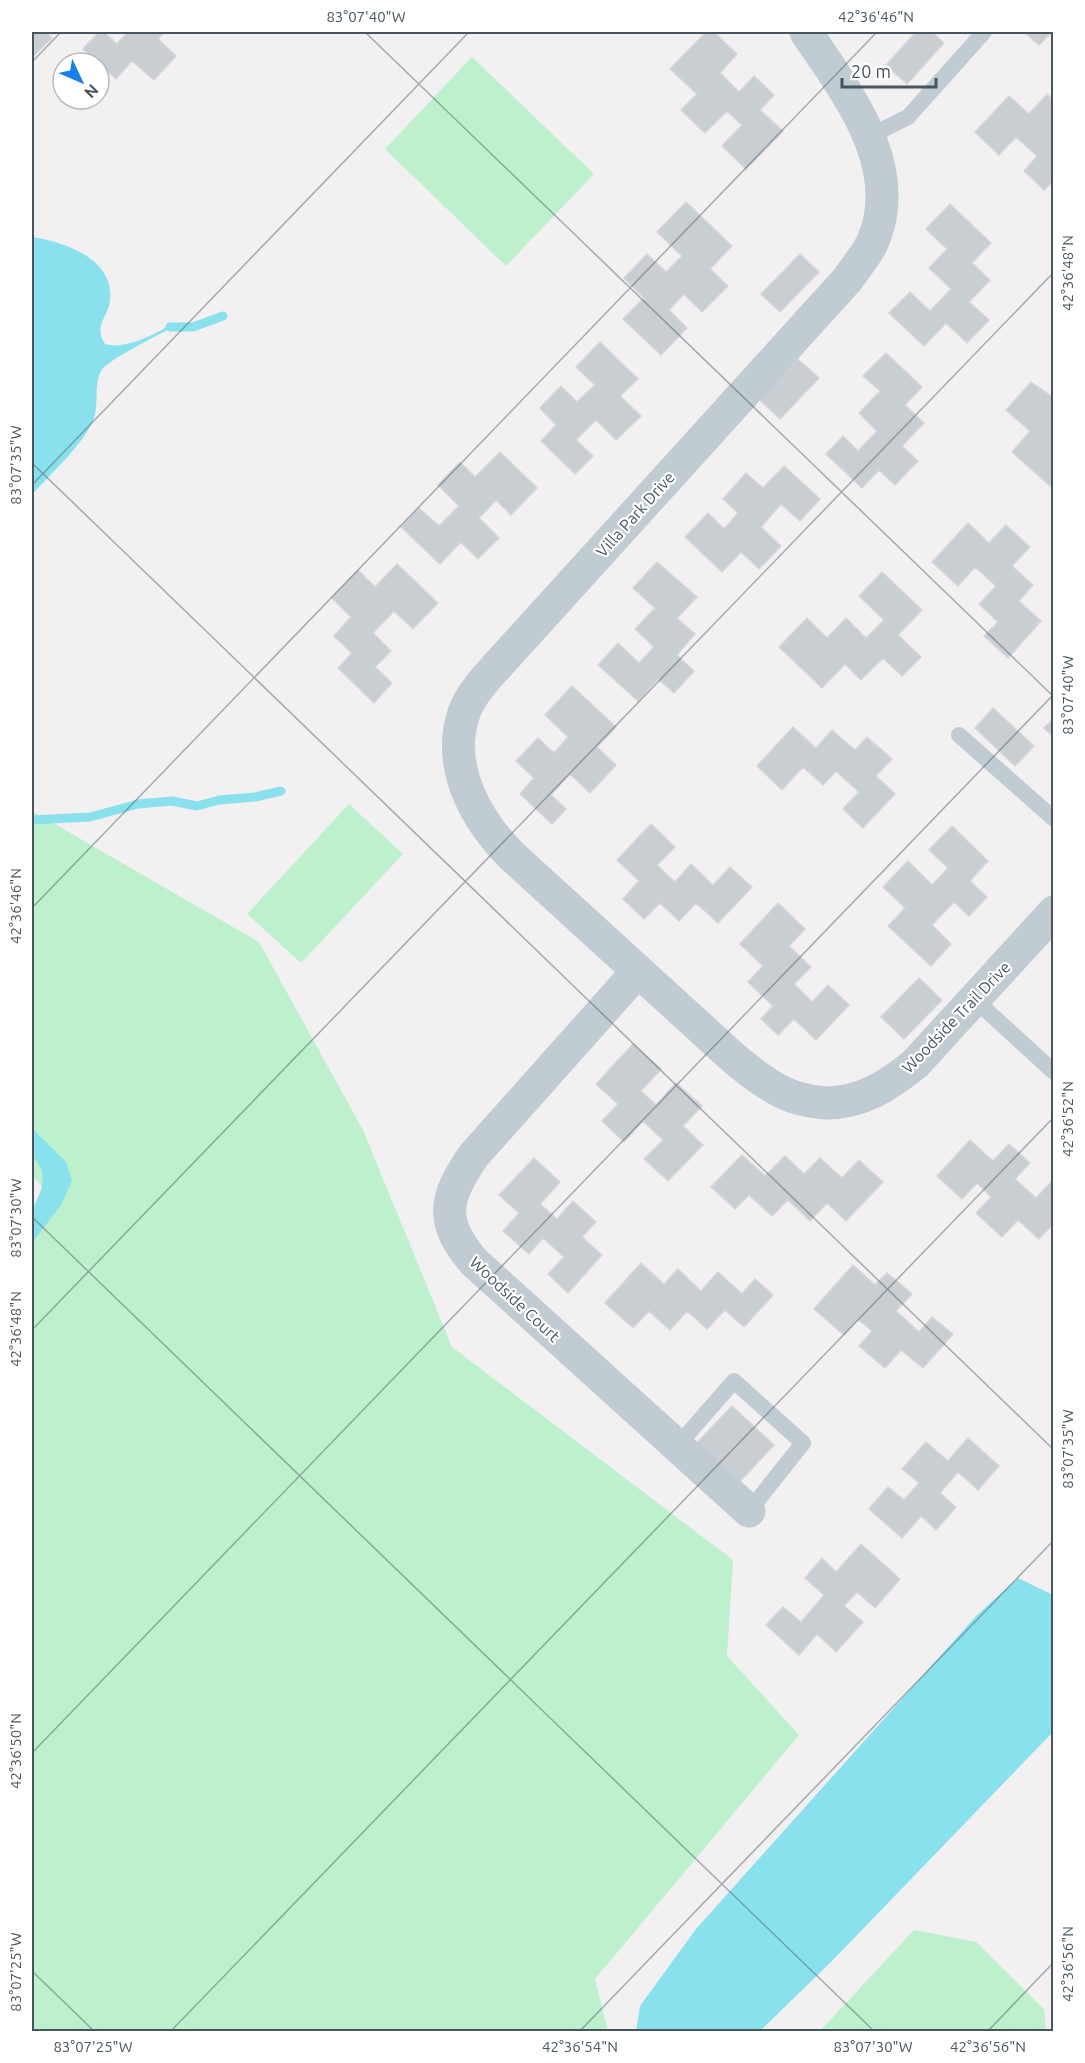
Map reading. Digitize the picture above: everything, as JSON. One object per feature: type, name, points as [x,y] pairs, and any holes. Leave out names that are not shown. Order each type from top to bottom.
[{"type":"street","name":"Villa Park Drive","points":[[638,971],[512,856],[484,823],[471,799],[458,757],[463,713],[487,677],[847,280],[872,242],[882,209],[879,166],[870,136],[836,77],[806,32]]},
{"type":"street","name":"Woodside Trail Drive","points":[[638,971],[759,1078],[783,1093],[826,1103],[852,1099],[878,1091],[915,1064],[1053,912]]},
{"type":"street","name":"Woodside Court","points":[[638,971],[474,1155],[458,1178],[450,1199],[448,1215],[452,1231],[474,1262],[749,1511]]},
{"type":"lane","points":[[870,136],[908,117],[984,32]]},
{"type":"lane","points":[[959,735],[1053,819]]},
{"type":"lane","points":[[974,999],[1051,1064]]},
{"type":"lane","points":[[678,1445],[734,1381],[803,1443],[749,1511]]},
{"type":"green space","points":[[472,57],[594,174],[506,266],[385,149]]},
{"type":"green space","points":[[349,804],[403,854],[301,963],[247,914]]},
{"type":"green space","points":[[32,811],[259,942],[363,1130],[452,1347],[733,1560],[727,1656],[799,1735],[595,1979],[608,2031],[32,2031],[32,1237],[61,1205],[32,1176]]},
{"type":"green space","points":[[914,1930],[976,1942],[1044,2009],[1046,2031],[820,2031]]},
{"type":"water","points":[[32,237],[72,248],[85,255],[105,274],[110,301],[100,332],[105,344],[128,344],[146,338],[168,326],[171,328],[105,366],[97,383],[93,421],[73,450],[32,495]]},
{"type":"water","points":[[32,1128],[66,1162],[72,1181],[61,1205],[32,1243],[32,1211],[41,1190],[43,1178],[41,1168],[32,1155]]},
{"type":"water","points":[[1018,1578],[1053,1595],[1053,1732],[831,1962],[760,2031],[636,2031],[640,2006],[696,1929],[977,1615]]},
{"type":"building","points":[[32,32],[46,32],[52,38],[32,57]]},
{"type":"building","points":[[99,32],[104,32],[117,44],[128,32],[164,32],[158,39],[176,56],[154,80],[132,61],[116,79],[111,74],[111,51],[85,51],[83,49]]},
{"type":"building","points":[[706,32],[714,32],[737,54],[720,73],[739,92],[754,76],[774,95],[760,110],[783,131],[746,169],[722,146],[742,125],[727,111],[705,133],[681,110],[697,94],[670,69]]},
{"type":"building","points":[[916,32],[932,32],[944,43],[907,84],[886,65]]},
{"type":"building","points":[[1024,32],[1052,32],[1039,45]]},
{"type":"building","points":[[1047,94],[1054,101],[1054,180],[1044,190],[1024,171],[1037,156],[1016,137],[999,155],[975,132],[1009,96],[1029,114]]},
{"type":"building","points":[[686,202],[732,246],[710,269],[728,286],[702,312],[684,294],[669,310],[687,328],[661,355],[623,319],[644,298],[624,278],[647,254],[666,272],[682,256],[657,232]]},
{"type":"building","points":[[950,204],[991,243],[972,263],[990,280],[969,302],[989,320],[967,343],[946,323],[924,346],[889,313],[910,292],[930,311],[951,289],[929,268],[947,249],[926,229]]},
{"type":"building","points":[[800,254],[819,272],[780,312],[761,294]]},
{"type":"building","points":[[600,342],[638,379],[620,396],[641,416],[616,440],[596,420],[576,440],[593,456],[575,474],[541,441],[556,425],[540,408],[561,386],[577,402],[595,385],[576,367]]},
{"type":"building","points":[[886,353],[922,387],[905,405],[924,423],[902,446],[918,461],[895,485],[879,470],[862,488],[826,454],[843,436],[858,451],[877,431],[859,413],[880,391],[863,376]]},
{"type":"building","points":[[798,359],[819,378],[780,419],[759,399]]},
{"type":"building","points":[[1031,382],[1054,398],[1054,482],[1050,486],[1012,452],[1030,431],[1006,410]]},
{"type":"building","points":[[500,452],[537,488],[511,515],[496,500],[479,518],[499,538],[478,559],[461,542],[440,564],[401,527],[419,508],[439,526],[459,506],[438,485],[460,462],[475,477]]},
{"type":"building","points":[[784,466],[820,499],[800,521],[781,504],[761,527],[781,546],[759,569],[741,552],[722,572],[685,537],[708,513],[724,529],[738,513],[723,499],[746,473],[763,488]]},
{"type":"building","points":[[968,523],[989,543],[1006,525],[1030,547],[1012,566],[1033,585],[1019,601],[1041,621],[1008,658],[984,636],[998,622],[979,604],[996,586],[975,567],[958,586],[932,562]]},
{"type":"building","points":[[657,562],[697,597],[677,618],[695,634],[677,655],[694,671],[674,693],[658,679],[638,701],[598,665],[618,643],[639,663],[654,647],[635,629],[655,608],[633,588]]},
{"type":"building","points":[[397,564],[438,603],[413,629],[394,611],[373,633],[391,651],[375,667],[392,683],[374,703],[338,668],[352,653],[334,636],[351,617],[332,598],[358,570],[375,587]]},
{"type":"building","points":[[882,572],[922,610],[898,635],[921,657],[902,676],[883,658],[861,680],[845,664],[822,688],[779,647],[807,618],[827,638],[846,618],[866,638],[884,620],[859,596]]},
{"type":"building","points":[[572,686],[616,727],[597,747],[616,765],[590,793],[570,774],[551,795],[566,809],[552,824],[520,794],[534,778],[516,761],[538,738],[554,753],[568,737],[545,715]]},
{"type":"building","points":[[993,708],[1034,746],[1015,766],[975,728]]},
{"type":"building","points":[[1054,718],[1054,737],[1044,728]]},
{"type":"building","points":[[793,727],[816,748],[832,730],[855,750],[867,737],[892,759],[876,776],[895,794],[863,828],[843,809],[859,792],[836,771],[823,785],[803,767],[782,790],[757,766]]},
{"type":"building","points":[[651,824],[675,847],[657,865],[675,882],[691,864],[713,885],[730,867],[752,887],[718,923],[696,903],[679,921],[660,903],[644,919],[623,899],[639,881],[617,860]]},
{"type":"building","points":[[952,826],[988,861],[970,881],[987,897],[969,916],[954,902],[932,925],[951,944],[931,966],[888,926],[905,908],[883,887],[908,861],[932,885],[948,868],[929,850]]},
{"type":"building","points":[[778,903],[805,929],[789,946],[811,967],[794,984],[812,1002],[828,985],[849,1005],[816,1040],[794,1019],[778,1035],[761,1019],[773,1006],[748,982],[763,966],[740,944]]},
{"type":"building","points":[[919,978],[942,1000],[904,1039],[881,1017]]},
{"type":"building","points":[[633,1044],[661,1069],[641,1091],[656,1105],[676,1083],[702,1106],[683,1126],[703,1145],[668,1181],[644,1159],[663,1140],[643,1121],[624,1142],[602,1121],[618,1104],[596,1084]]},
{"type":"building","points":[[970,1140],[993,1161],[1009,1144],[1030,1163],[1015,1179],[1036,1198],[1052,1181],[1054,1183],[1054,1223],[1039,1239],[1018,1220],[1002,1237],[976,1213],[991,1197],[977,1183],[962,1199],[937,1176]]},
{"type":"building","points":[[742,1155],[765,1176],[785,1156],[804,1174],[820,1158],[842,1178],[859,1160],[883,1182],[846,1221],[827,1203],[810,1221],[788,1200],[772,1216],[749,1195],[735,1209],[711,1187]]},
{"type":"building","points":[[534,1158],[560,1182],[540,1204],[557,1219],[573,1201],[596,1222],[582,1237],[602,1255],[568,1293],[548,1274],[564,1257],[543,1238],[529,1254],[503,1231],[519,1213],[499,1195]]},
{"type":"building","points":[[641,1263],[664,1284],[678,1269],[701,1291],[718,1272],[742,1294],[755,1279],[773,1295],[744,1327],[725,1310],[707,1329],[687,1311],[670,1330],[649,1311],[633,1328],[605,1303]]},
{"type":"building","points":[[853,1265],[875,1285],[887,1273],[912,1294],[896,1311],[919,1332],[932,1317],[953,1334],[923,1368],[901,1350],[885,1368],[859,1346],[872,1331],[858,1319],[844,1335],[814,1309]]},
{"type":"building","points":[[732,1406],[774,1445],[735,1487],[693,1447]]},
{"type":"building","points":[[968,1438],[999,1466],[978,1490],[958,1472],[940,1493],[956,1507],[936,1530],[921,1516],[902,1538],[869,1509],[888,1487],[904,1500],[919,1483],[902,1469],[926,1442],[948,1461]]},
{"type":"building","points":[[861,1544],[900,1579],[875,1608],[857,1592],[844,1606],[863,1622],[836,1652],[817,1634],[799,1655],[766,1625],[783,1607],[801,1622],[824,1595],[805,1578],[822,1558],[836,1572]]},
{"type":"waterway","points":[[170,327],[193,327],[223,316]]},
{"type":"waterway","points":[[32,820],[90,817],[138,804],[172,801],[197,806],[219,800],[255,797],[281,791]]}]
